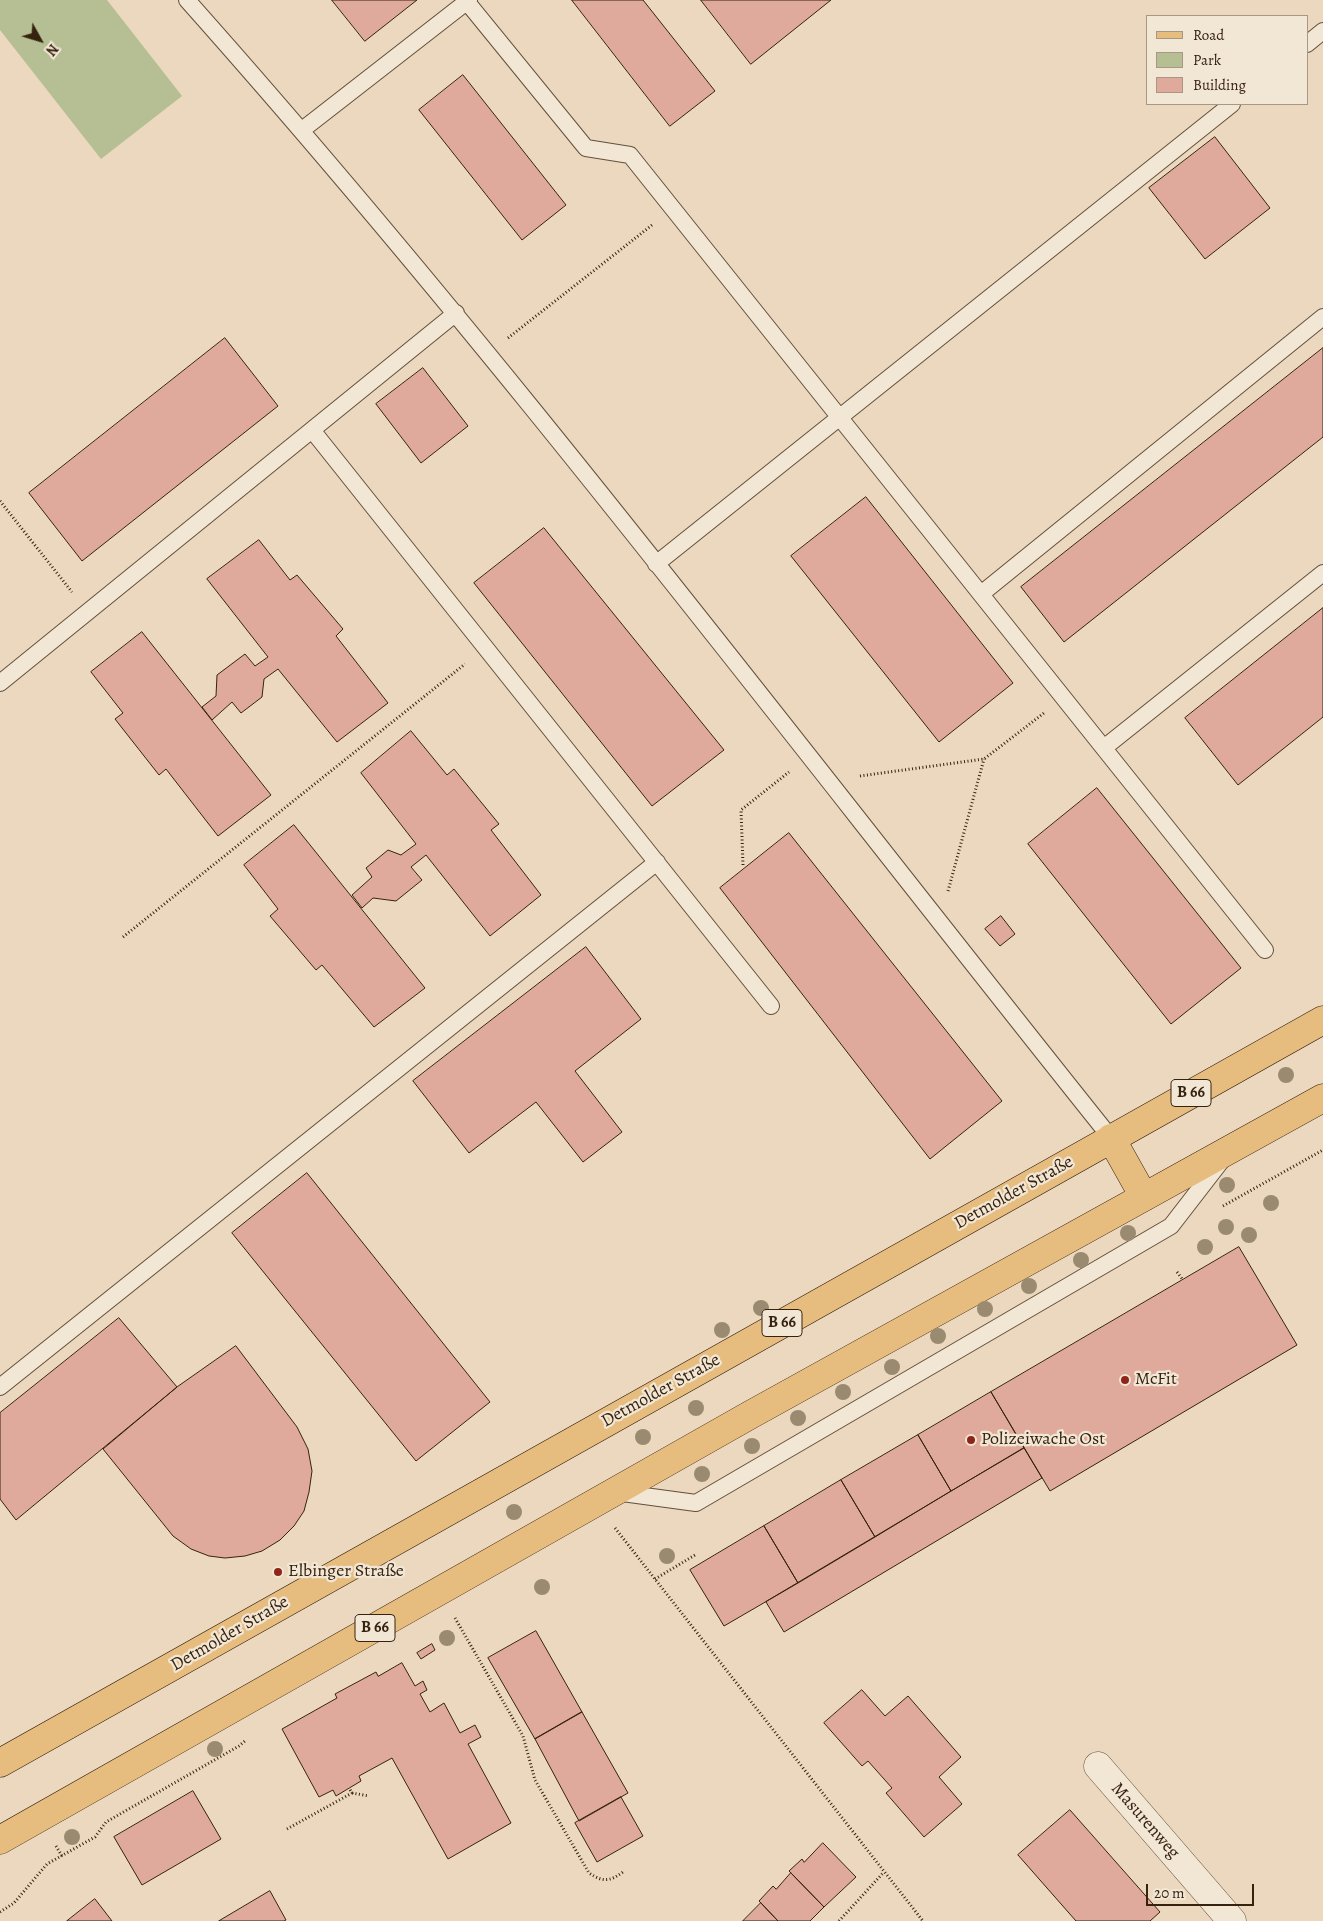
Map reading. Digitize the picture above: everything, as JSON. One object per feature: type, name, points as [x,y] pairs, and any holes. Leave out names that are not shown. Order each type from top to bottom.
[{"type":"main road","name":"Detmolder Straße","points":[[0,1764],[1323,1020]]},
{"type":"main road","name":"B 66","points":[[0,1840],[615,1492],[1323,1098]]},
{"type":"main road","points":[[1111,1138],[1144,1197]]},
{"type":"street","name":"Masurenweg","points":[[1098,1766],[1232,1921]]},
{"type":"lane","points":[[187,0],[302,130],[489,353],[1111,1138]]},
{"type":"lane","points":[[302,130],[468,1],[586,148],[630,155],[838,418],[1105,747],[1265,950]]},
{"type":"lane","points":[[1308,43],[1323,31]]},
{"type":"lane","points":[[656,564],[1231,105]]},
{"type":"lane","points":[[0,683],[456,313]]},
{"type":"lane","points":[[980,594],[1323,317]]},
{"type":"lane","points":[[312,430],[771,1006]]},
{"type":"lane","points":[[1105,747],[1323,573]]},
{"type":"lane","points":[[0,1387],[657,862]]},
{"type":"lane","points":[[615,1492],[696,1503],[1171,1226],[1230,1150]]},
{"type":"path","points":[[489,353],[673,209]]},
{"type":"path","points":[[0,501],[88,612]]},
{"type":"path","points":[[123,938],[485,648]]},
{"type":"path","points":[[837,792],[861,774],[984,759],[1064,697]]},
{"type":"path","points":[[743,865],[741,810],[808,756]]},
{"type":"path","points":[[933,913],[951,886],[984,759]]},
{"type":"path","points":[[1221,1206],[1323,1150]]},
{"type":"path","points":[[1177,1272],[1183,1280]]},
{"type":"path","points":[[612,1525],[923,1921]]},
{"type":"path","points":[[655,1579],[696,1555]]},
{"type":"path","points":[[452,1613],[524,1736],[535,1780],[589,1873],[601,1880],[610,1881],[623,1872]]},
{"type":"path","points":[[349,1788],[352,1793]]},
{"type":"path","points":[[287,1829],[352,1793],[369,1796]]},
{"type":"path","points":[[839,1921],[884,1872]]},
{"type":"path","points":[[0,1912],[14,1903]]},
{"type":"green space","points":[[0,0],[107,0],[182,96],[101,159],[0,30]]},
{"type":"building","points":[[332,0],[417,0],[365,41]]},
{"type":"building","points":[[572,0],[643,0],[715,91],[670,126]]},
{"type":"building","points":[[701,0],[831,0],[751,64]]},
{"type":"building","points":[[463,75],[566,205],[522,240],[419,110]]},
{"type":"building","points":[[1215,137],[1270,208],[1205,259],[1149,188]]},
{"type":"building","points":[[225,338],[278,406],[82,561],[29,493]]},
{"type":"building","points":[[1323,348],[1323,437],[1064,642],[1021,587]]},
{"type":"building","points":[[423,368],[468,426],[421,463],[376,404]]},
{"type":"building","points":[[866,497],[1013,683],[939,742],[791,556]]},
{"type":"building","points":[[544,528],[724,750],[652,806],[474,583]]},
{"type":"building","points":[[259,540],[290,580],[297,575],[343,629],[336,636],[388,703],[337,742],[278,669],[264,679],[262,697],[241,713],[232,702],[212,720],[202,707],[216,696],[217,675],[245,654],[255,666],[268,657],[207,579]]},
{"type":"building","points":[[1323,608],[1323,717],[1238,785],[1185,718]]},
{"type":"building","points":[[142,632],[271,795],[218,836],[166,769],[159,775],[115,719],[123,713],[91,672]]},
{"type":"building","points":[[411,731],[447,775],[454,769],[499,824],[491,830],[541,895],[490,936],[426,855],[411,867],[422,880],[396,901],[373,898],[362,908],[352,895],[372,877],[366,868],[388,850],[401,855],[416,844],[361,773]]},
{"type":"building","points":[[1097,788],[1241,968],[1171,1024],[1028,844]]},
{"type":"building","points":[[294,825],[425,988],[374,1027],[322,965],[316,970],[270,916],[278,909],[244,865]]},
{"type":"building","points":[[789,833],[1002,1101],[930,1159],[720,888]]},
{"type":"building","points":[[1001,916],[1015,934],[1000,946],[985,929]]},
{"type":"building","points":[[586,947],[641,1019],[575,1071],[622,1132],[583,1162],[536,1102],[469,1153],[413,1081]]},
{"type":"building","points":[[307,1173],[490,1402],[416,1461],[232,1233]]},
{"type":"building","name":"McFit","points":[[1239,1247],[1297,1345],[1050,1491],[991,1392]]},
{"type":"building","points":[[119,1318],[177,1387],[16,1520],[0,1499],[0,1413]]},
{"type":"building","points":[[236,1346],[297,1427],[308,1449],[312,1471],[304,1511],[294,1526],[280,1540],[262,1551],[245,1556],[225,1558],[209,1556],[191,1549],[173,1536],[103,1449],[177,1387]]},
{"type":"building","points":[[991,1392],[1024,1448],[951,1491],[918,1435]]},
{"type":"building","points":[[918,1435],[951,1491],[875,1537],[841,1480]]},
{"type":"building","points":[[1024,1448],[1042,1478],[784,1632],[766,1602]]},
{"type":"building","points":[[841,1480],[875,1537],[798,1583],[764,1526]]},
{"type":"building","points":[[764,1526],[798,1583],[724,1626],[690,1570]]},
{"type":"building","points":[[536,1631],[582,1712],[535,1739],[488,1658]]},
{"type":"building","points":[[432,1644],[435,1650],[421,1659],[417,1653]]},
{"type":"building","points":[[402,1663],[415,1686],[423,1681],[427,1690],[420,1694],[430,1712],[444,1703],[460,1733],[475,1725],[481,1737],[468,1744],[511,1823],[448,1859],[392,1758],[359,1776],[361,1781],[336,1796],[333,1790],[319,1797],[282,1729],[337,1698],[335,1694],[376,1672],[378,1676]]},
{"type":"building","points":[[862,1690],[885,1716],[908,1696],[961,1757],[939,1777],[962,1804],[924,1837],[886,1793],[892,1788],[868,1761],[862,1766],[824,1723]]},
{"type":"building","points":[[582,1712],[628,1793],[579,1821],[535,1739]]},
{"type":"building","points":[[193,1791],[221,1839],[142,1885],[114,1837]]},
{"type":"building","points":[[621,1797],[643,1836],[597,1862],[575,1823]]},
{"type":"building","points":[[1070,1810],[1160,1912],[1150,1921],[1076,1921],[1018,1855]]},
{"type":"building","points":[[823,1843],[856,1877],[824,1907],[789,1871],[802,1859],[804,1862]]},
{"type":"building","points":[[791,1873],[824,1907],[810,1921],[778,1921],[759,1901],[773,1886],[776,1889]]},
{"type":"building","points":[[270,1891],[286,1920],[219,1921]]},
{"type":"building","points":[[95,1899],[112,1921],[67,1921]]},
{"type":"building","points":[[761,1903],[778,1921],[743,1921]]},
{"type":"place","name":"McFit","points":[[1125,1380]]},
{"type":"place","name":"Polizeiwache Ost","points":[[971,1440]]},
{"type":"place","name":"Elbinger Straße","points":[[278,1572]]}]
